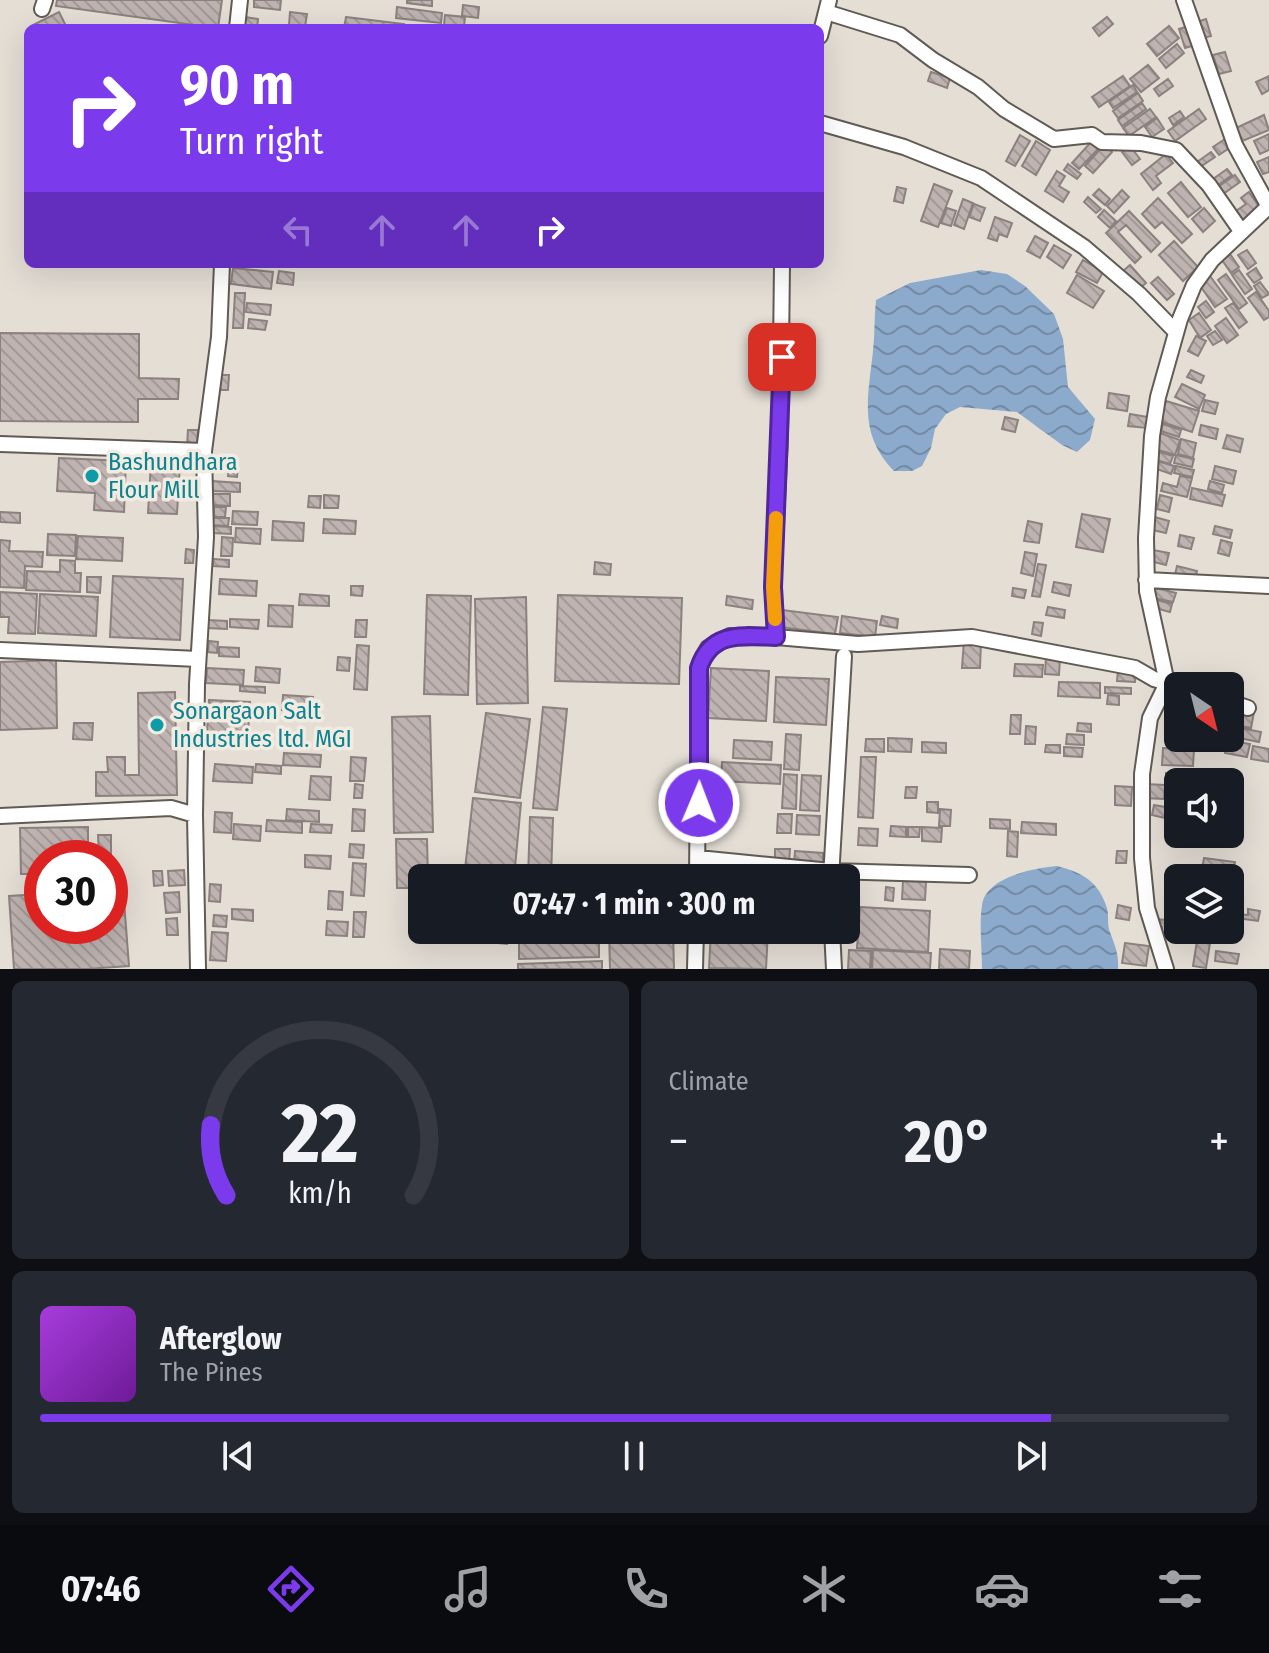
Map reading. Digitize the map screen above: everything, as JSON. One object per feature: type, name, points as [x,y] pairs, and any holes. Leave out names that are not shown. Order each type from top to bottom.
[{"type":"street","points":[[237,24],[240,0]]},
{"type":"street","points":[[1168,672],[1151,616],[1146,580],[1148,461],[1158,397],[1176,332],[1194,285],[1212,260],[1269,207],[1235,145],[1184,0]]},
{"type":"street","points":[[827,6],[900,35],[933,60],[978,87],[1004,109],[1054,139],[1092,135],[1102,142],[1141,143],[1176,150],[1209,185],[1241,231]]},
{"type":"street","points":[[824,124],[904,147],[981,178],[1084,247],[1139,294],[1176,332]]},
{"type":"street","points":[[198,969],[195,815],[198,659],[206,537],[204,451],[219,337],[222,268]]},
{"type":"street","points":[[776,637],[773,587],[781,397],[782,268]]},
{"type":"street","points":[[0,444],[204,451]]},
{"type":"street","points":[[1146,580],[1269,586]]},
{"type":"street","points":[[698,864],[699,668],[708,648],[730,636],[858,644],[972,637],[1135,668],[1164,682]]},
{"type":"street","points":[[0,650],[198,659]]},
{"type":"street","points":[[832,864],[844,656]]},
{"type":"street","points":[[1164,697],[1150,718],[1141,806],[1147,908],[1166,969]]},
{"type":"street","points":[[1244,707],[1248,708]]},
{"type":"street","points":[[0,816],[171,808],[195,815]]},
{"type":"street","points":[[698,858],[745,864]]},
{"type":"street","points":[[860,875],[969,875]]},
{"type":"street","points":[[695,969],[696,944]]},
{"type":"street","points":[[833,944],[834,969]]},
{"type":"water","points":[[981,270],[1007,274],[1025,286],[1054,314],[1063,339],[1068,387],[1095,419],[1090,440],[1077,452],[1062,445],[1017,412],[960,407],[946,414],[935,429],[931,448],[922,466],[912,471],[894,471],[875,443],[868,415],[876,300],[910,283]]},
{"type":"water","points":[[1057,866],[1082,875],[1104,899],[1118,969],[982,969],[981,921],[985,895],[992,887],[1012,876]]},
{"type":"building","points":[[57,0],[222,0],[219,24],[187,24],[56,6]]},
{"type":"building","points":[[254,0],[281,0],[280,10],[254,7]]},
{"type":"building","points":[[407,0],[432,0],[432,6],[407,3]]},
{"type":"building","points":[[463,5],[479,7],[478,18],[462,16]]},
{"type":"building","points":[[397,7],[442,13],[441,23],[396,18]]},
{"type":"building","points":[[59,12],[65,24],[35,24]]},
{"type":"building","points":[[290,12],[307,14],[305,24],[289,24]]},
{"type":"building","points":[[445,15],[465,17],[464,24],[444,24]]},
{"type":"building","points":[[245,17],[258,19],[257,24],[244,24]]},
{"type":"building","points":[[346,17],[404,24],[345,24]]},
{"type":"building","points":[[1107,17],[1113,24],[1099,36],[1093,28]]},
{"type":"building","points":[[1206,19],[1211,36],[1202,38],[1197,22]]},
{"type":"building","points":[[1169,26],[1179,38],[1157,56],[1147,44]]},
{"type":"building","points":[[1189,26],[1195,45],[1185,48],[1179,29]]},
{"type":"building","points":[[1177,44],[1184,53],[1166,68],[1159,59]]},
{"type":"building","points":[[1225,52],[1231,71],[1219,74],[1213,55]]},
{"type":"building","points":[[1148,65],[1159,78],[1141,92],[1130,79]]},
{"type":"building","points":[[931,72],[950,78],[947,88],[928,81]]},
{"type":"building","points":[[1123,76],[1130,86],[1099,107],[1092,97]]},
{"type":"building","points":[[1269,76],[1269,90],[1262,94],[1256,82]]},
{"type":"building","points":[[1168,79],[1173,86],[1159,96],[1154,89]]},
{"type":"building","points":[[1133,85],[1137,92],[1113,108],[1109,102]]},
{"type":"building","points":[[1138,93],[1143,101],[1118,118],[1113,111]]},
{"type":"building","points":[[1142,103],[1146,109],[1122,126],[1118,120]]},
{"type":"building","points":[[1150,109],[1156,117],[1129,136],[1123,128]]},
{"type":"building","points":[[1199,109],[1206,119],[1175,141],[1168,131]]},
{"type":"building","points":[[1180,111],[1184,117],[1173,125],[1169,118]]},
{"type":"building","points":[[1264,115],[1269,130],[1240,142],[1234,129]]},
{"type":"building","points":[[1157,118],[1164,129],[1152,137],[1145,127]]},
{"type":"building","points":[[1269,134],[1269,150],[1260,154],[1254,141]]},
{"type":"building","points":[[1020,135],[1030,141],[1015,166],[1006,161]]},
{"type":"building","points":[[1225,139],[1231,147],[1219,155],[1213,147]]},
{"type":"building","points":[[1036,141],[1050,150],[1036,175],[1022,166]]},
{"type":"building","points":[[1092,141],[1099,148],[1079,169],[1072,163]]},
{"type":"building","points":[[1104,145],[1112,152],[1093,173],[1085,166]]},
{"type":"building","points":[[1130,146],[1140,159],[1132,165],[1122,152]]},
{"type":"building","points":[[1211,152],[1215,157],[1200,167],[1197,162]]},
{"type":"building","points":[[1166,154],[1173,163],[1156,176],[1161,183],[1153,190],[1141,174]]},
{"type":"building","points":[[1269,157],[1269,172],[1263,174],[1257,162]]},
{"type":"building","points":[[1068,164],[1081,174],[1077,179],[1064,170]]},
{"type":"building","points":[[1227,169],[1232,175],[1217,186],[1213,179]]},
{"type":"building","points":[[1057,171],[1065,176],[1059,186],[1069,192],[1063,202],[1045,191]]},
{"type":"building","points":[[1235,175],[1240,182],[1223,194],[1218,187]]},
{"type":"building","points":[[1181,182],[1201,207],[1188,217],[1168,193]]},
{"type":"building","points":[[934,184],[952,191],[938,227],[921,221]]},
{"type":"building","points":[[897,187],[906,189],[903,203],[894,201]]},
{"type":"building","points":[[1099,189],[1110,199],[1105,205],[1093,195]]},
{"type":"building","points":[[1122,190],[1129,197],[1114,213],[1107,206]]},
{"type":"building","points":[[1249,192],[1260,208],[1243,221],[1236,211],[1246,204],[1241,198]]},
{"type":"building","points":[[1088,197],[1101,209],[1096,213],[1084,202]]},
{"type":"building","points":[[1158,198],[1192,234],[1182,243],[1162,222],[1155,228],[1142,214]]},
{"type":"building","points":[[963,199],[973,203],[964,229],[954,225]]},
{"type":"building","points":[[974,204],[985,208],[980,221],[969,217]]},
{"type":"building","points":[[947,208],[956,211],[951,226],[941,223]]},
{"type":"building","points":[[1204,208],[1215,221],[1203,232],[1192,219]]},
{"type":"building","points":[[1104,210],[1116,221],[1110,228],[1098,217]]},
{"type":"building","points":[[1129,211],[1160,243],[1151,252],[1126,225],[1118,232],[1141,257],[1135,263],[1106,233]]},
{"type":"building","points":[[995,217],[1012,223],[1007,237],[999,234],[997,241],[988,238]]},
{"type":"building","points":[[1035,236],[1048,243],[1040,258],[1027,251]]},
{"type":"building","points":[[1174,241],[1198,267],[1183,281],[1159,255]]},
{"type":"building","points":[[1054,245],[1071,255],[1063,268],[1047,257]]},
{"type":"building","points":[[1247,250],[1256,263],[1248,269],[1238,255]]},
{"type":"building","points":[[1230,254],[1239,267],[1231,273],[1222,260]]},
{"type":"building","points":[[1083,260],[1103,272],[1097,283],[1076,272]]},
{"type":"building","points":[[1130,265],[1146,283],[1139,289],[1123,271]]},
{"type":"building","points":[[233,268],[273,272],[271,289],[231,284]]},
{"type":"building","points":[[1256,268],[1262,278],[1254,283],[1247,274]]},
{"type":"building","points":[[1239,270],[1252,289],[1245,294],[1232,275]]},
{"type":"building","points":[[279,271],[294,273],[293,285],[277,283]]},
{"type":"building","points":[[1226,274],[1247,303],[1239,309],[1218,280]]},
{"type":"building","points":[[1077,275],[1104,291],[1093,308],[1067,293]]},
{"type":"building","points":[[1210,276],[1227,299],[1215,307],[1199,284]]},
{"type":"building","points":[[1158,277],[1174,294],[1167,300],[1151,283]]},
{"type":"building","points":[[1260,282],[1269,294],[1262,298],[1254,286]]},
{"type":"building","points":[[1256,292],[1269,311],[1269,317],[1264,320],[1248,298]]},
{"type":"building","points":[[235,293],[245,293],[243,328],[233,328]]},
{"type":"building","points":[[1206,301],[1214,312],[1206,318],[1198,307]]},
{"type":"building","points":[[247,303],[271,305],[270,315],[246,312]]},
{"type":"building","points":[[1233,303],[1247,322],[1239,328],[1225,308]]},
{"type":"building","points":[[1199,313],[1211,330],[1200,338],[1189,320]]},
{"type":"building","points":[[1226,318],[1238,335],[1227,343],[1215,326]]},
{"type":"building","points":[[249,319],[267,321],[265,330],[248,328]]},
{"type":"building","points":[[1215,331],[1222,340],[1213,345],[1207,336]]},
{"type":"building","points":[[0,333],[139,334],[139,378],[179,379],[178,399],[138,399],[138,422],[0,421]]},
{"type":"building","points":[[1196,336],[1206,341],[1198,356],[1188,351]]},
{"type":"building","points":[[1191,370],[1204,376],[1201,383],[1187,377]]},
{"type":"building","points":[[220,375],[229,375],[228,390],[219,390]]},
{"type":"building","points":[[1182,384],[1205,395],[1199,409],[1175,397]]},
{"type":"building","points":[[1109,393],[1129,396],[1127,411],[1107,408]]},
{"type":"building","points":[[1205,400],[1218,403],[1215,414],[1202,411]]},
{"type":"building","points":[[1166,401],[1199,411],[1192,432],[1159,421]]},
{"type":"building","points":[[1130,414],[1148,417],[1147,428],[1128,426]]},
{"type":"building","points":[[1005,417],[1018,420],[1015,432],[1002,429]]},
{"type":"building","points":[[1163,424],[1181,430],[1179,437],[1161,431]]},
{"type":"building","points":[[1201,425],[1218,429],[1216,439],[1199,435]]},
{"type":"building","points":[[188,430],[198,430],[197,447],[187,446]]},
{"type":"building","points":[[1160,433],[1180,440],[1175,455],[1155,449]]},
{"type":"building","points":[[1227,435],[1243,439],[1240,452],[1223,448]]},
{"type":"building","points":[[1181,439],[1196,443],[1193,458],[1178,454]]},
{"type":"building","points":[[1156,451],[1173,456],[1170,464],[1153,459]]},
{"type":"building","points":[[1176,455],[1194,459],[1192,467],[1174,463]]},
{"type":"building","name":"Bashundhara Flour Mill","points":[[59,458],[126,461],[124,512],[94,510],[95,493],[57,491]]},
{"type":"building","points":[[1154,460],[1174,466],[1171,474],[1151,467]]},
{"type":"building","points":[[151,462],[180,463],[177,514],[148,513]]},
{"type":"building","points":[[229,464],[238,465],[237,477],[228,476]]},
{"type":"building","points":[[1176,466],[1194,470],[1192,477],[1174,473]]},
{"type":"building","points":[[1215,466],[1236,471],[1233,484],[1212,479]]},
{"type":"building","points":[[1180,476],[1192,478],[1187,497],[1161,491],[1163,483],[1177,487]]},
{"type":"building","points":[[212,481],[240,483],[240,492],[211,491]]},
{"type":"building","points":[[1210,481],[1224,485],[1222,493],[1208,489]]},
{"type":"building","points":[[1192,488],[1225,495],[1222,506],[1190,499]]},
{"type":"building","points":[[212,494],[230,494],[230,506],[211,505]]},
{"type":"building","points":[[324,495],[339,496],[338,508],[324,508]]},
{"type":"building","points":[[1160,495],[1172,498],[1169,512],[1157,509]]},
{"type":"building","points":[[309,496],[321,496],[320,508],[308,507]]},
{"type":"building","points":[[214,507],[226,507],[225,517],[214,517]]},
{"type":"building","points":[[233,511],[258,512],[257,525],[232,524]]},
{"type":"building","points":[[0,512],[20,513],[20,523],[0,522]]},
{"type":"building","points":[[1082,514],[1110,519],[1103,552],[1076,547]]},
{"type":"building","points":[[1151,516],[1169,521],[1166,533],[1148,529]]},
{"type":"building","points":[[213,518],[229,518],[228,526],[212,525]]},
{"type":"building","points":[[324,519],[356,521],[355,534],[323,533]]},
{"type":"building","points":[[273,521],[304,523],[303,541],[272,540]]},
{"type":"building","points":[[1028,521],[1042,524],[1039,543],[1024,541]]},
{"type":"building","points":[[213,526],[231,527],[231,534],[213,533]]},
{"type":"building","points":[[1215,526],[1232,530],[1230,538],[1213,534]]},
{"type":"building","points":[[236,528],[261,529],[260,544],[235,542]]},
{"type":"building","points":[[48,534],[76,535],[75,556],[47,555]]},
{"type":"building","points":[[1180,535],[1194,538],[1191,549],[1178,546]]},
{"type":"building","points":[[78,536],[123,538],[122,561],[76,559]]},
{"type":"building","points":[[222,537],[233,538],[232,556],[221,556]]},
{"type":"building","points":[[0,540],[10,541],[9,551],[43,552],[42,567],[25,566],[24,588],[0,587]]},
{"type":"building","points":[[1221,540],[1232,543],[1229,556],[1218,553]]},
{"type":"building","points":[[186,549],[194,550],[193,563],[185,563]]},
{"type":"building","points":[[1153,550],[1169,553],[1166,565],[1150,561]]},
{"type":"building","points":[[1025,552],[1037,554],[1033,576],[1021,573]]},
{"type":"building","points":[[213,559],[229,560],[229,567],[213,566]]},
{"type":"building","points":[[60,560],[75,561],[75,573],[81,573],[80,592],[26,590],[27,571],[60,572]]},
{"type":"building","points":[[595,562],[611,564],[610,575],[594,574]]},
{"type":"building","points":[[1038,564],[1046,565],[1040,597],[1032,596]]},
{"type":"building","points":[[1177,566],[1197,571],[1195,580],[1175,575]]},
{"type":"building","points":[[113,576],[183,579],[180,640],[110,637]]},
{"type":"building","points":[[87,577],[101,577],[100,593],[87,592]]},
{"type":"building","points":[[220,579],[257,581],[256,596],[219,594]]},
{"type":"building","points":[[1054,582],[1071,585],[1069,596],[1052,592]]},
{"type":"building","points":[[351,586],[363,586],[362,596],[351,595]]},
{"type":"building","points":[[1152,587],[1176,593],[1173,602],[1150,597]]},
{"type":"building","points":[[1013,588],[1026,590],[1024,598],[1012,596]]},
{"type":"building","points":[[0,592],[37,594],[35,634],[8,633],[9,617],[0,617]]},
{"type":"building","points":[[40,594],[98,597],[96,636],[38,633]]},
{"type":"building","points":[[300,594],[329,596],[329,606],[299,605]]},
{"type":"building","points":[[427,595],[471,596],[468,695],[424,694]]},
{"type":"building","points":[[558,595],[682,598],[679,684],[555,681]]},
{"type":"building","points":[[727,596],[753,600],[752,609],[726,605]]},
{"type":"building","points":[[526,597],[528,703],[477,704],[475,599]]},
{"type":"building","points":[[1153,599],[1172,604],[1170,612],[1151,607]]},
{"type":"building","points":[[269,605],[293,606],[292,627],[268,626]]},
{"type":"building","points":[[1048,607],[1065,610],[1064,618],[1046,615]]},
{"type":"building","points":[[782,610],[838,617],[835,634],[780,627]]},
{"type":"building","points":[[842,616],[877,621],[875,637],[840,633]]},
{"type":"building","points":[[882,616],[898,619],[897,628],[880,625]]},
{"type":"building","points":[[230,619],[259,620],[258,629],[230,627]]},
{"type":"building","points":[[207,620],[227,621],[227,629],[207,628]]},
{"type":"building","points":[[356,620],[367,620],[366,637],[355,637]]},
{"type":"building","points":[[1034,622],[1043,623],[1041,636],[1032,634]]},
{"type":"building","points":[[964,640],[981,641],[980,668],[962,668]]},
{"type":"building","points":[[209,641],[218,642],[217,653],[208,652]]},
{"type":"building","points":[[357,645],[369,646],[367,690],[354,689]]},
{"type":"building","points":[[219,647],[239,648],[239,657],[219,656]]},
{"type":"building","points":[[338,657],[350,658],[349,671],[337,670]]},
{"type":"building","points":[[1046,657],[1060,658],[1059,675],[1045,674]]},
{"type":"building","points":[[56,660],[57,728],[0,730],[0,662]]},
{"type":"building","points":[[1015,664],[1043,665],[1042,677],[1014,676]]},
{"type":"building","points":[[256,667],[280,669],[279,683],[255,681]]},
{"type":"building","points":[[207,668],[244,670],[243,685],[206,683]]},
{"type":"building","points":[[711,668],[769,671],[766,721],[708,718]]},
{"type":"building","points":[[1118,670],[1136,671],[1135,682],[1117,681]]},
{"type":"building","points":[[776,677],[829,679],[826,725],[774,722]]},
{"type":"building","points":[[1059,682],[1100,683],[1100,698],[1058,696]]},
{"type":"building","points":[[240,686],[265,687],[265,693],[240,691]]},
{"type":"building","points":[[1105,687],[1131,688],[1131,694],[1105,693]]},
{"type":"building","name":"Sonargaon Salt Industries ltd. MGI","points":[[175,692],[177,795],[96,796],[96,772],[108,772],[107,757],[125,757],[125,775],[139,775],[138,693]]},
{"type":"building","points":[[283,695],[313,697],[312,711],[282,710]]},
{"type":"building","points":[[1108,695],[1119,696],[1119,705],[1107,704]]},
{"type":"building","points":[[209,700],[250,702],[248,734],[207,732]]},
{"type":"building","points":[[543,707],[567,709],[557,810],[533,808]]},
{"type":"building","points":[[1244,710],[1254,712],[1251,728],[1244,727]]},
{"type":"building","points":[[486,713],[530,719],[520,798],[475,792]]},
{"type":"building","points":[[1011,715],[1021,715],[1020,734],[1010,734]]},
{"type":"building","points":[[430,716],[433,832],[394,833],[392,717]]},
{"type":"building","points":[[74,723],[93,723],[92,740],[73,739]]},
{"type":"building","points":[[1078,723],[1091,724],[1091,732],[1077,731]]},
{"type":"building","points":[[1026,726],[1036,727],[1035,744],[1025,744]]},
{"type":"building","points":[[1244,729],[1261,732],[1259,742],[1244,739]]},
{"type":"building","points":[[786,734],[801,735],[799,770],[784,769]]},
{"type":"building","points":[[1067,734],[1084,735],[1084,745],[1066,744]]},
{"type":"building","points":[[888,738],[912,739],[911,752],[888,751]]},
{"type":"building","points":[[866,739],[884,739],[884,752],[865,751]]},
{"type":"building","points":[[734,740],[772,742],[771,760],[733,758]]},
{"type":"building","points":[[922,742],[946,743],[946,753],[922,752]]},
{"type":"building","points":[[1244,743],[1250,744],[1247,757],[1225,753],[1244,752]]},
{"type":"building","points":[[1046,745],[1060,745],[1060,753],[1045,752]]},
{"type":"building","points":[[1253,746],[1269,749],[1269,762],[1251,759]]},
{"type":"building","points":[[1064,747],[1083,748],[1082,757],[1064,756]]},
{"type":"building","points":[[1163,748],[1164,752],[1194,752],[1193,766],[1162,765]]},
{"type":"building","points":[[284,753],[321,755],[320,767],[283,765]]},
{"type":"building","points":[[351,757],[366,758],[364,781],[350,781]]},
{"type":"building","points":[[861,757],[876,757],[873,818],[858,817]]},
{"type":"building","points":[[722,762],[781,765],[780,784],[721,781]]},
{"type":"building","points":[[215,764],[253,767],[252,783],[213,781]]},
{"type":"building","points":[[256,764],[281,766],[281,774],[255,772]]},
{"type":"building","points":[[784,774],[797,775],[796,809],[782,808]]},
{"type":"building","points":[[802,775],[821,776],[819,811],[800,810]]},
{"type":"building","points":[[311,776],[331,777],[330,800],[309,799]]},
{"type":"building","points":[[355,784],[363,785],[362,798],[354,798]]},
{"type":"building","points":[[1145,784],[1164,785],[1164,799],[1144,798]]},
{"type":"building","points":[[1115,786],[1132,787],[1131,806],[1115,805]]},
{"type":"building","points":[[906,787],[917,787],[916,798],[905,798]]},
{"type":"building","points":[[473,798],[521,803],[515,864],[466,864]]},
{"type":"building","points":[[927,802],[938,802],[938,813],[927,812]]},
{"type":"building","points":[[1154,805],[1164,807],[1164,818],[1152,815]]},
{"type":"building","points":[[287,809],[319,811],[319,822],[286,820]]},
{"type":"building","points":[[353,809],[365,810],[364,831],[352,831]]},
{"type":"building","points":[[940,809],[951,810],[950,826],[939,826]]},
{"type":"building","points":[[215,812],[232,813],[231,833],[214,832]]},
{"type":"building","points":[[778,814],[792,814],[791,833],[777,833]]},
{"type":"building","points":[[797,815],[820,816],[819,835],[796,834]]},
{"type":"building","points":[[530,817],[553,818],[551,864],[528,864]]},
{"type":"building","points":[[990,819],[1010,820],[1010,829],[990,828]]},
{"type":"building","points":[[267,820],[302,822],[302,833],[266,831]]},
{"type":"building","points":[[1022,822],[1056,824],[1056,835],[1021,833]]},
{"type":"building","points":[[234,824],[261,826],[260,841],[233,839]]},
{"type":"building","points":[[311,824],[332,825],[331,833],[310,832]]},
{"type":"building","points":[[891,826],[906,827],[906,837],[890,836]]},
{"type":"building","points":[[88,827],[88,840],[24,840],[24,874],[21,874],[20,828]]},
{"type":"building","points":[[908,827],[920,827],[919,837],[908,837]]},
{"type":"building","points":[[922,827],[942,828],[941,842],[922,841]]},
{"type":"building","points":[[859,828],[878,829],[877,846],[858,845]]},
{"type":"building","points":[[1008,831],[1018,832],[1017,857],[1007,856]]},
{"type":"building","points":[[98,835],[111,835],[111,840],[98,840]]},
{"type":"building","points":[[396,839],[427,839],[428,864],[408,864],[408,888],[397,888]]},
{"type":"building","points":[[350,844],[364,845],[363,858],[349,857]]},
{"type":"building","points":[[775,849],[790,849],[789,861],[775,860]]},
{"type":"building","points":[[795,851],[823,853],[823,864],[794,864]]},
{"type":"building","points":[[1117,851],[1127,851],[1126,863],[1116,863]]},
{"type":"building","points":[[305,855],[331,856],[330,869],[305,867]]},
{"type":"building","points":[[1204,858],[1235,862],[1235,864],[1203,864]]},
{"type":"building","points":[[353,863],[366,864],[364,896],[351,895]]},
{"type":"building","points":[[184,870],[185,885],[169,886],[168,871]]},
{"type":"building","points":[[153,871],[162,871],[163,885],[154,886]]},
{"type":"building","points":[[903,881],[926,882],[925,900],[902,899]]},
{"type":"building","points":[[210,884],[221,885],[220,902],[209,901]]},
{"type":"building","points":[[886,887],[894,888],[893,901],[885,900]]},
{"type":"building","points":[[329,891],[343,892],[342,910],[328,909]]},
{"type":"building","points":[[179,892],[180,912],[166,913],[164,893]]},
{"type":"building","points":[[24,895],[24,944],[127,944],[129,966],[14,969],[9,896]]},
{"type":"building","points":[[1118,905],[1131,908],[1129,920],[1116,918]]},
{"type":"building","points":[[860,907],[930,911],[928,952],[857,948],[860,944]]},
{"type":"building","points":[[232,909],[253,910],[253,921],[232,919]]},
{"type":"building","points":[[1248,909],[1260,911],[1258,921],[1244,919],[1244,915],[1248,915]]},
{"type":"building","points":[[354,912],[366,912],[364,937],[353,937]]},
{"type":"building","points":[[214,915],[227,916],[226,927],[213,926]]},
{"type":"building","points":[[177,918],[178,935],[167,935],[166,919]]},
{"type":"building","points":[[1157,919],[1164,920],[1164,935],[1161,934],[1162,927],[1156,926]]},
{"type":"building","points":[[327,921],[348,922],[347,936],[326,935]]},
{"type":"building","points":[[212,932],[228,933],[226,961],[210,960]]},
{"type":"building","points":[[1125,943],[1149,946],[1146,966],[1122,963]]},
{"type":"building","points":[[519,944],[599,944],[599,957],[519,959]]},
{"type":"building","points":[[609,944],[673,944],[674,969],[610,969]]},
{"type":"building","points":[[710,944],[767,944],[766,969],[709,968]]},
{"type":"building","points":[[1197,944],[1210,944],[1206,968],[1193,966]]},
{"type":"building","points":[[940,949],[970,951],[969,969],[939,969]]},
{"type":"building","points":[[849,950],[871,951],[870,969],[848,969]]},
{"type":"building","points":[[873,950],[931,953],[930,969],[872,969]]},
{"type":"building","points":[[1216,951],[1239,954],[1237,964],[1215,961]]},
{"type":"building","points":[[602,961],[602,969],[518,969],[518,964]]},
{"type":"slow traffic","points":[[775,619],[776,518]]},
{"type":"place","name":"Bashundhara Flour Mill","points":[[92,476]]},
{"type":"place","name":"Sonargaon Salt Industries ltd. MGI","points":[[157,725]]},
{"type":"route","points":[[699,803],[699,668],[703,655],[708,648],[730,636],[776,637],[773,587],[782,357]]}]
